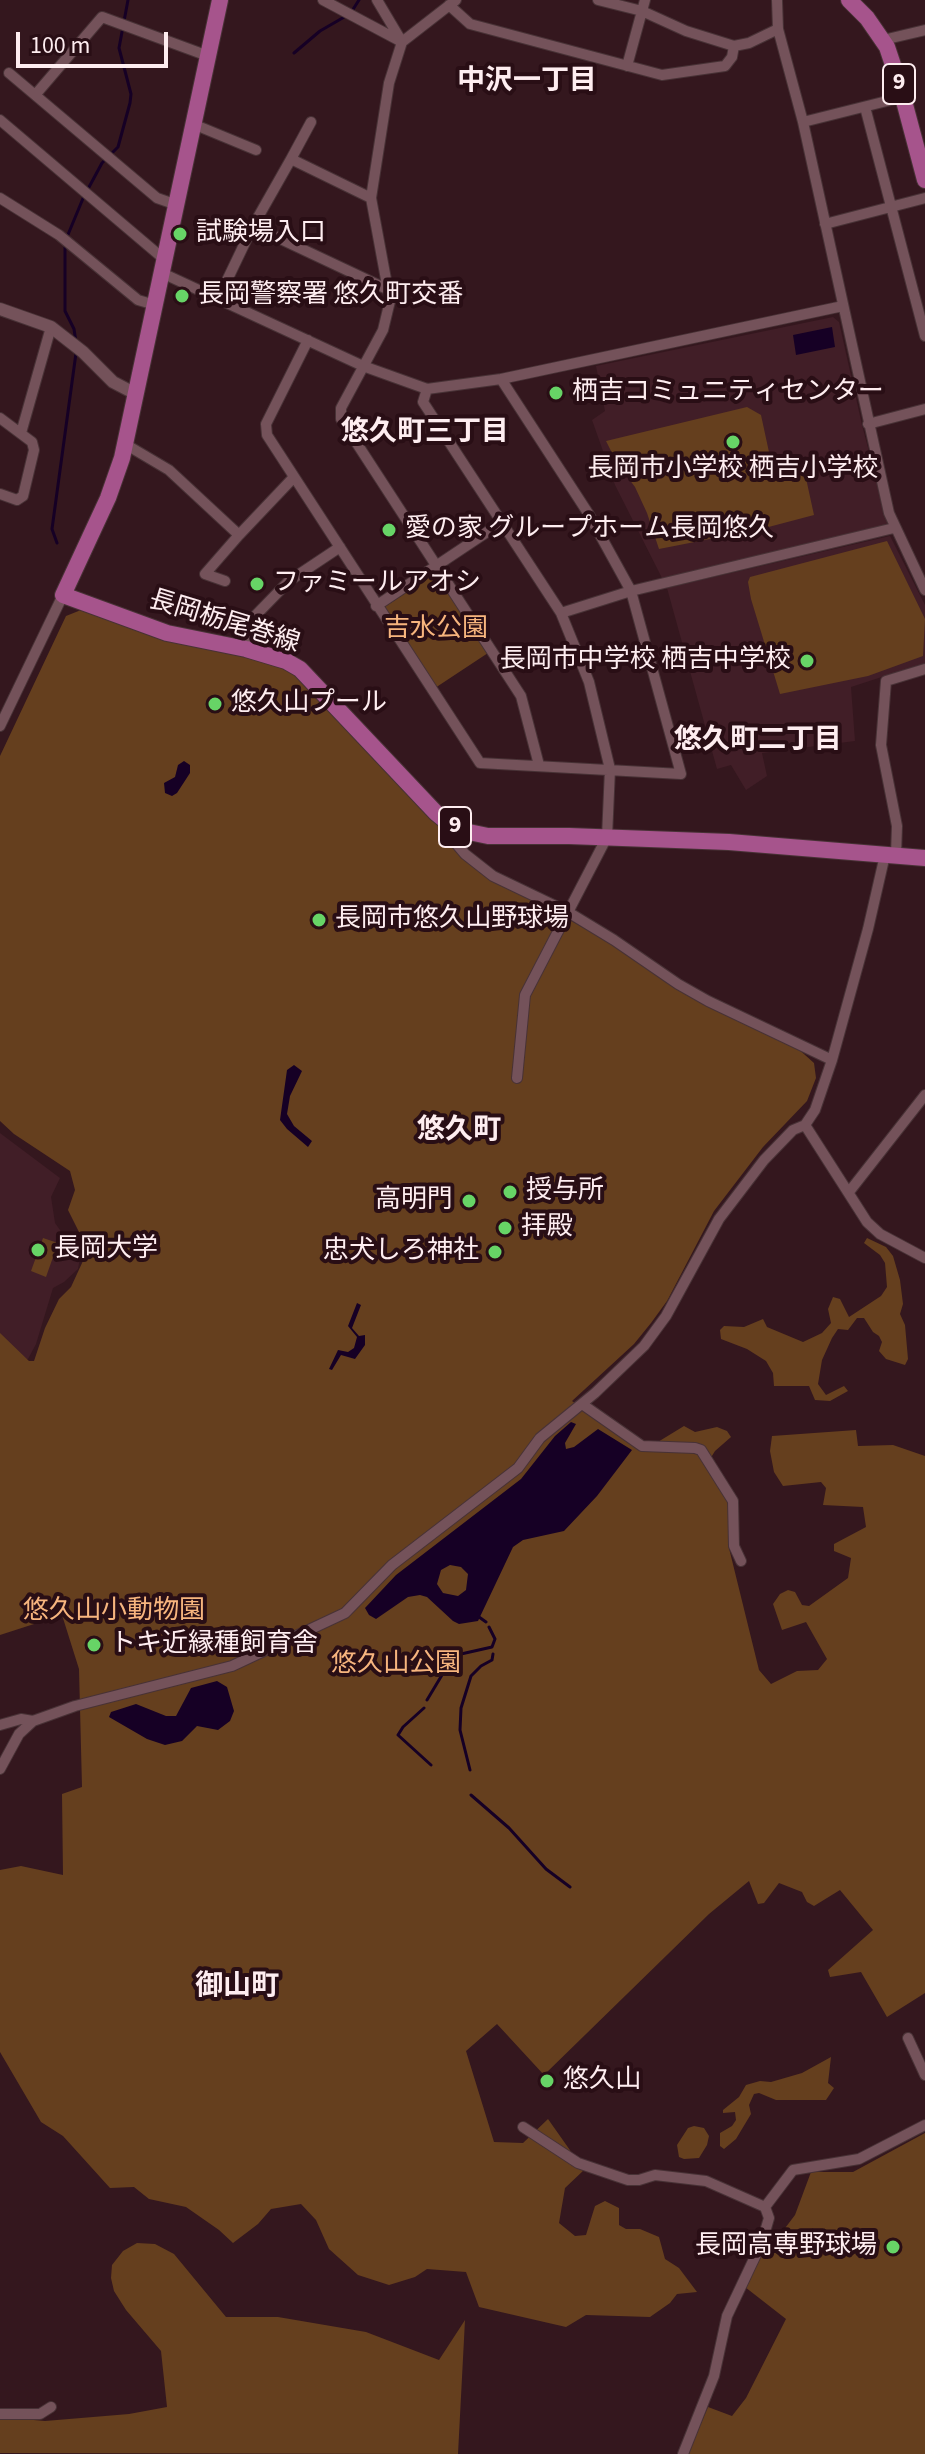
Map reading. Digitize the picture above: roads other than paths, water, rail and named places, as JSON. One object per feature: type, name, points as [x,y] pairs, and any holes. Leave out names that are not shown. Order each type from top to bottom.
[{"type":"main road","points":[[63,595],[108,498],[125,444],[220,0]]},
{"type":"main road","name":"9","points":[[849,0],[883,40],[896,71],[925,180]]},
{"type":"main road","name":"長岡栃尾巻線","points":[[63,595],[167,633],[246,649],[286,661],[300,669],[436,813],[452,826],[488,836],[729,842],[925,858]]},
{"type":"street","points":[[323,0],[402,42]]},
{"type":"street","points":[[377,0],[402,42]]},
{"type":"street","points":[[598,0],[643,6],[686,31],[734,46],[749,43],[778,29]]},
{"type":"street","points":[[777,0],[778,29],[803,122],[868,424],[894,528],[923,584]]},
{"type":"street","points":[[539,765],[521,696],[341,419],[341,408],[387,318],[389,290],[371,198],[389,83],[402,42],[453,3],[470,24],[662,75],[721,68],[732,57],[734,46]]},
{"type":"street","points":[[627,66],[643,6]]},
{"type":"street","points":[[36,94],[102,17],[208,56]]},
{"type":"street","points":[[883,40],[925,30]]},
{"type":"street","points":[[9,73],[157,198],[177,205]]},
{"type":"street","points":[[803,122],[903,97]]},
{"type":"street","points":[[865,107],[925,336]]},
{"type":"street","points":[[0,120],[163,266],[219,297],[363,366],[427,389],[501,379],[843,306]]},
{"type":"street","points":[[219,297],[253,226],[311,122]]},
{"type":"street","points":[[193,124],[256,150]]},
{"type":"street","points":[[291,159],[371,198]]},
{"type":"street","points":[[0,198],[59,235],[138,300],[155,305]]},
{"type":"street","points":[[825,224],[925,198]]},
{"type":"street","points":[[253,226],[389,290]]},
{"type":"street","points":[[0,309],[51,327],[83,352],[113,382],[136,394]]},
{"type":"street","points":[[21,433],[51,327]]},
{"type":"street","points":[[308,340],[266,424],[267,435],[480,763],[681,774],[631,591],[588,513],[501,379]]},
{"type":"street","points":[[427,389],[423,402],[561,613],[589,682],[610,769],[607,837],[525,995],[517,1078]]},
{"type":"street","points":[[868,424],[925,409]]},
{"type":"street","points":[[0,418],[34,444],[25,492],[17,500],[0,494]]},
{"type":"street","points":[[125,444],[169,470],[239,535]]},
{"type":"street","points":[[225,581],[205,574],[294,477]]},
{"type":"street","points":[[376,606],[502,522]]},
{"type":"street","points":[[561,613],[631,591],[894,528]]},
{"type":"street","points":[[246,649],[253,618],[289,581],[340,547]]},
{"type":"street","points":[[0,726],[63,595]]},
{"type":"street","points":[[0,1769],[19,1734],[33,1721],[75,1706],[232,1666],[345,1613],[392,1565],[518,1468],[556,1421],[582,1404],[656,1332],[719,1219],[750,1177],[793,1130],[805,1125],[815,1110],[832,1060],[897,826],[881,745],[886,681],[925,669]]},
{"type":"street","points":[[452,826],[454,841],[479,867],[568,912],[678,984],[832,1060]]},
{"type":"street","points":[[849,1192],[925,1095]]},
{"type":"street","points":[[805,1125],[867,1222],[880,1234],[925,1258]]},
{"type":"street","points":[[582,1404],[642,1446],[701,1450],[733,1501],[734,1546],[741,1561]]},
{"type":"street","points":[[0,1725],[21,1719],[33,1721]]},
{"type":"street","points":[[908,2038],[925,2075]]},
{"type":"street","points":[[765,2207],[793,2170],[859,2159],[925,2125]]},
{"type":"street","points":[[523,2127],[578,2163],[603,2172],[628,2180],[655,2175],[706,2181],[765,2207],[769,2218],[762,2242],[727,2316],[714,2376],[683,2454]]},
{"type":"street","points":[[0,2414],[40,2414],[51,2407]]},
{"type":"waterway","points":[[88,189],[102,163],[118,147],[130,103],[131,94],[119,48],[128,0]]},
{"type":"waterway","points":[[352,11],[359,0]]},
{"type":"waterway","points":[[294,53],[320,31],[346,16]]},
{"type":"waterway","points":[[67,237],[84,196]]},
{"type":"waterway","points":[[65,244],[65,311],[74,329],[76,342]]},
{"type":"waterway","points":[[57,543],[52,529],[76,353]]},
{"type":"waterway","points":[[479,1617],[486,1622]]},
{"type":"waterway","points":[[427,1700],[451,1660],[461,1654],[492,1647],[495,1639],[489,1627]]},
{"type":"waterway","points":[[470,1770],[460,1730],[461,1708],[471,1676],[492,1660],[493,1654]]},
{"type":"waterway","points":[[424,1708],[398,1735],[431,1765]]},
{"type":"waterway","points":[[471,1795],[509,1828],[546,1869],[570,1887]]},
{"type":"place","name":"試験場入口","points":[[180,234]]},
{"type":"place","name":"長岡警察署 悠久町交番","points":[[182,296]]},
{"type":"place","name":"栖吉コミュニティセンター","points":[[556,393]]},
{"type":"place","name":"長岡市小学校 栖吉小学校","points":[[733,442]]},
{"type":"place","name":"愛の家 グループホーム長岡悠久","points":[[389,530]]},
{"type":"place","name":"ファミールアオシ","points":[[257,584]]},
{"type":"place","name":"長岡市中学校 栖吉中学校","points":[[807,661]]},
{"type":"place","name":"悠久山プール","points":[[215,704]]},
{"type":"place","name":"長岡市悠久山野球場","points":[[319,920]]},
{"type":"place","name":"授与所","points":[[510,1192]]},
{"type":"place","name":"高明門","points":[[469,1201]]},
{"type":"place","name":"拝殿","points":[[505,1228]]},
{"type":"place","name":"長岡大学","points":[[38,1250]]},
{"type":"place","name":"忠犬しろ神社","points":[[495,1252]]},
{"type":"place","name":"トキ近縁種飼育舎","points":[[94,1645]]},
{"type":"place","name":"悠久山","points":[[547,2081]]},
{"type":"place","name":"長岡高専野球場","points":[[893,2247]]},
{"type":"district","name":"中沢一丁目","points":[[527,83]]},
{"type":"district","name":"悠久町三丁目","points":[[425,434]]},
{"type":"district","name":"悠久町二丁目","points":[[758,742]]},
{"type":"district","name":"悠久町","points":[[459,1132]]},
{"type":"district","name":"御山町","points":[[237,1988]]},
{"type":"park label","name":"吉水公園","points":[[436,630]]},
{"type":"park label","name":"悠久山小動物園","points":[[114,1612]]},
{"type":"park label","name":"悠久山公園","points":[[396,1665]]}]
